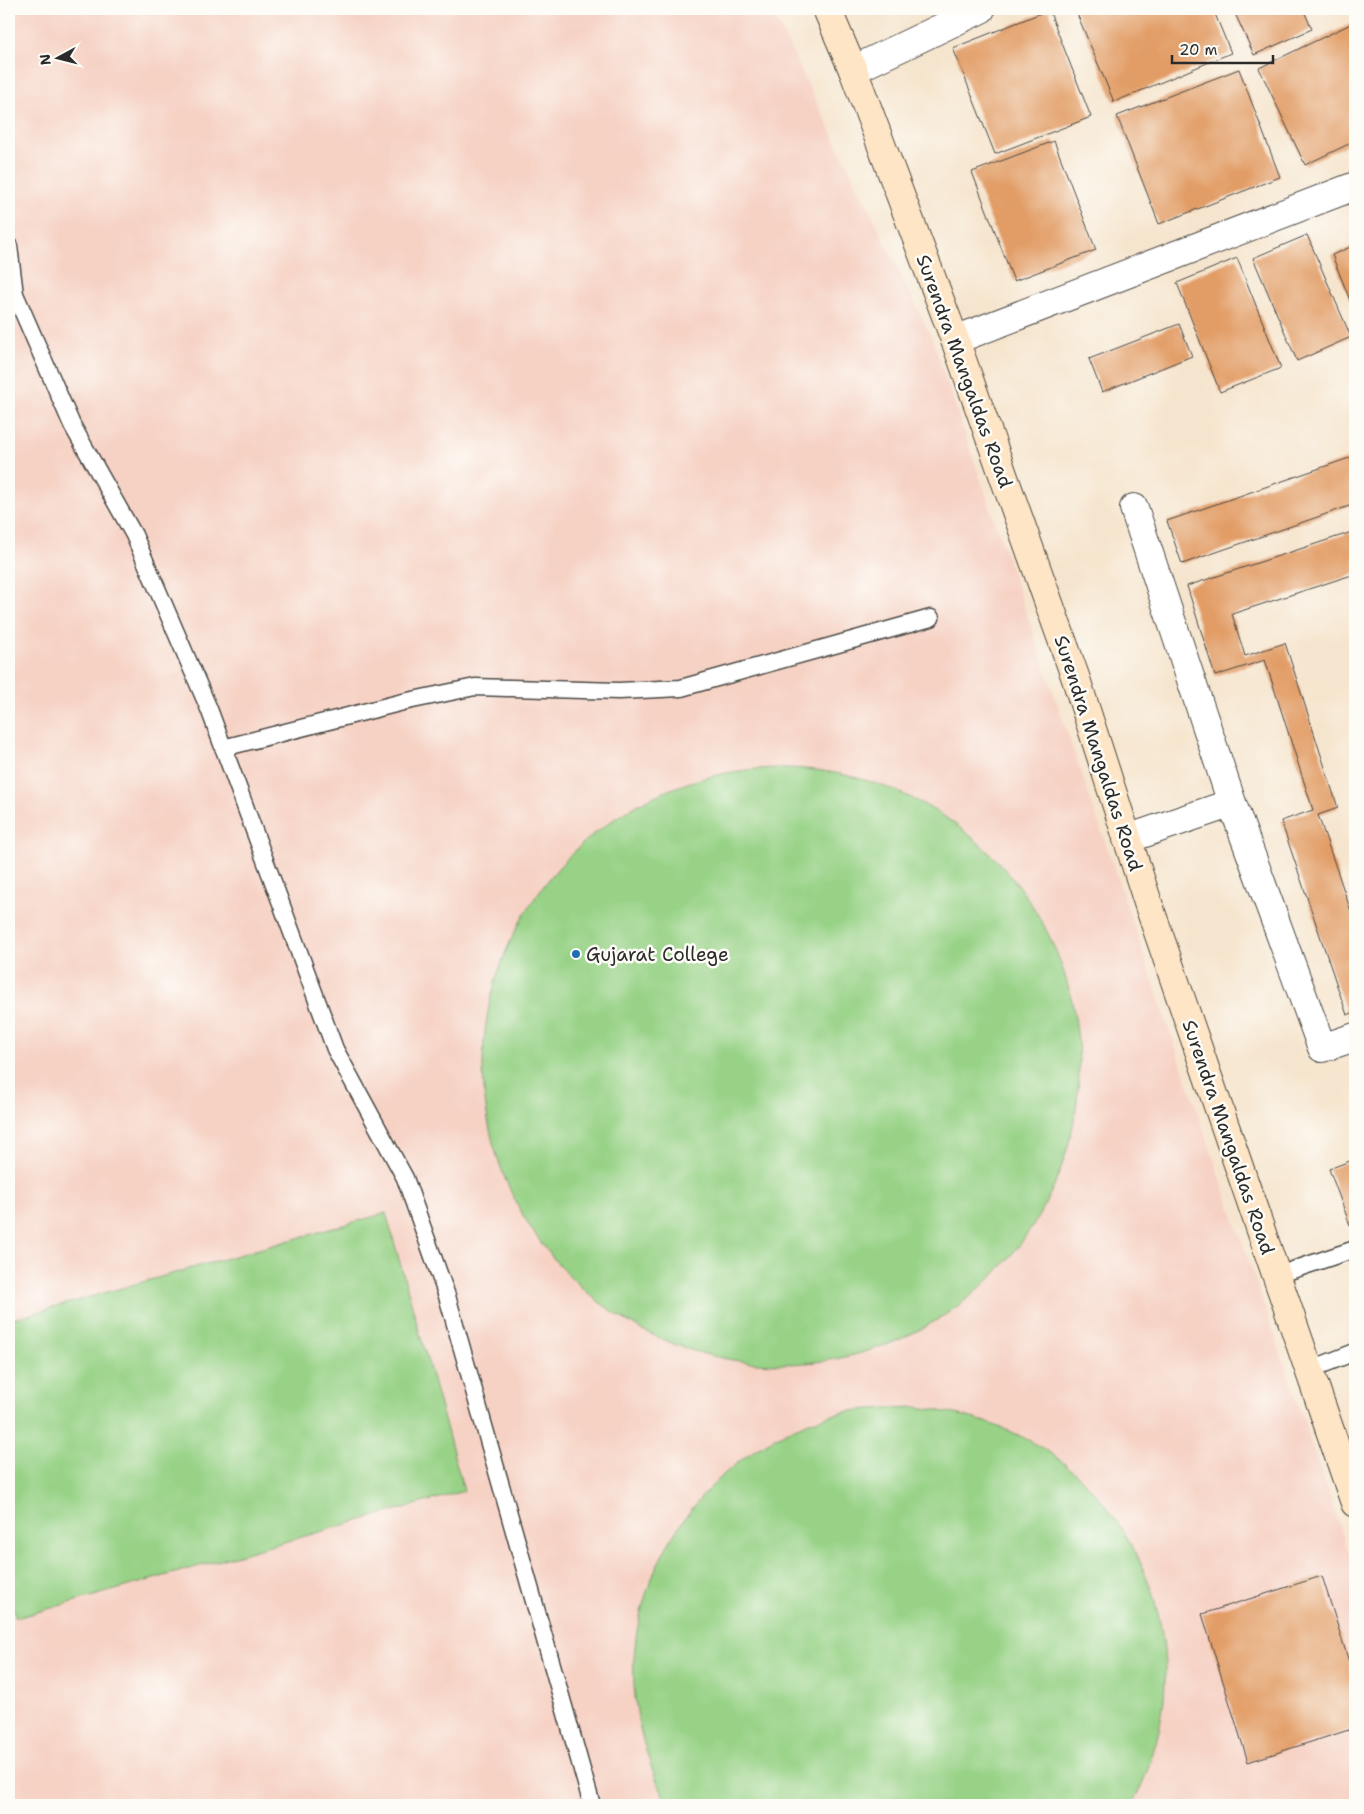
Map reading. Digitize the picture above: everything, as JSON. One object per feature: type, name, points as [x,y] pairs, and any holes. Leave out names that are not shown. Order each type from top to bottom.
[{"type":"main road","name":"Surendra Mangaldas Road","points":[[827,9],[853,70],[955,340],[1076,678],[1149,906],[1278,1275],[1355,1503]]},
{"type":"street","points":[[853,70],[981,9]]},
{"type":"street","points":[[955,340],[1355,186]]},
{"type":"street","points":[[1134,508],[1232,803],[1322,1048],[1355,1037]]},
{"type":"street","points":[[1128,839],[1232,803]]},
{"type":"lane","points":[[9,246],[15,294],[72,425],[134,535],[223,748],[335,1049],[405,1178],[448,1296],[592,1805]]},
{"type":"lane","points":[[223,748],[403,702],[475,687],[619,692],[681,688],[931,618]]},
{"type":"lane","points":[[1278,1275],[1355,1249]]},
{"type":"lane","points":[[1309,1370],[1355,1352]]},
{"type":"shaded area","name":"Gujarat College","points":[[9,9],[771,9],[932,338],[1355,1570],[1355,1805],[9,1805]]},
{"type":"green space","points":[[781,768],[839,774],[895,791],[947,818],[992,855],[1029,900],[1056,952],[1073,1008],[1079,1066],[1073,1124],[1056,1180],[1029,1232],[992,1277],[947,1314],[895,1341],[839,1358],[781,1364],[723,1358],[667,1341],[615,1314],[570,1277],[533,1232],[506,1180],[489,1124],[483,1066],[489,1008],[506,952],[533,900],[570,855],[615,818],[667,791],[723,774]]},
{"type":"green space","points":[[386,1213],[464,1491],[16,1618],[9,1592],[9,1320]]},
{"type":"green space","points":[[916,1407],[972,1418],[1007,1430],[1041,1447],[1057,1458],[1087,1485],[1113,1515],[1134,1549],[1150,1585],[1160,1623],[1165,1663],[1164,1702],[1156,1742],[1146,1775],[1131,1805],[668,1805],[651,1766],[639,1726],[635,1697],[635,1649],[644,1603],[661,1558],[685,1518],[717,1481],[753,1451],[795,1428],[849,1411]]},
{"type":"building","points":[[1075,9],[1213,9],[1231,53],[1114,102]]},
{"type":"building","points":[[1233,9],[1303,9],[1312,29],[1254,55]]},
{"type":"building","points":[[1049,10],[1091,117],[995,154],[953,48]]},
{"type":"building","points":[[1355,22],[1355,141],[1305,165],[1259,68]]},
{"type":"building","points":[[1239,69],[1280,177],[1159,224],[1117,116]]},
{"type":"building","points":[[1054,141],[1096,250],[1014,281],[972,172]]},
{"type":"building","points":[[1307,235],[1351,337],[1297,361],[1253,258]]},
{"type":"building","points":[[1355,245],[1355,313],[1332,255]]},
{"type":"building","points":[[1237,258],[1281,368],[1220,392],[1177,283]]},
{"type":"building","points":[[1179,324],[1192,356],[1102,392],[1089,359]]},
{"type":"building","points":[[1355,456],[1355,504],[1182,564],[1167,521]]},
{"type":"building","points":[[1355,531],[1355,574],[1232,614],[1245,656],[1285,643],[1338,808],[1318,815],[1355,923],[1355,1012],[1347,1015],[1281,821],[1313,810],[1265,660],[1215,676],[1187,586]]},
{"type":"building","points":[[1355,1159],[1355,1223],[1350,1225],[1329,1169]]},
{"type":"building","points":[[1322,1576],[1355,1681],[1355,1728],[1248,1762],[1202,1614]]},
{"type":"place","name":"Gujarat College","points":[[576,954]]}]
